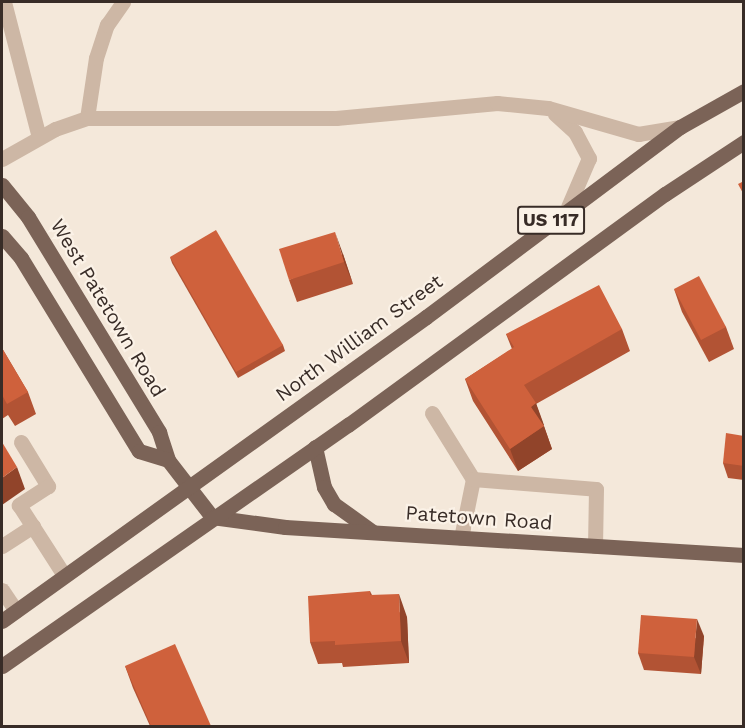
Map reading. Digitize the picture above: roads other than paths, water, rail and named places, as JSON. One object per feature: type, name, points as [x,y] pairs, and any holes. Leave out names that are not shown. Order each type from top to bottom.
[{"type":"main road","name":"North William Street","points":[[2,621],[189,485],[426,318],[568,207],[680,127],[744,91]]},
{"type":"main road","name":"US 117","points":[[315,447],[563,267],[744,142]]},
{"type":"main road","name":"West Patetown Road","points":[[2,184],[28,218],[148,414],[168,460],[212,517]]},
{"type":"main road","points":[[2,236],[21,258],[139,451],[168,460]]},
{"type":"main road","points":[[2,666],[315,447],[324,487],[334,504],[373,532]]},
{"type":"main road","name":"Patetown Road","points":[[212,517],[373,532],[744,555]]},
{"type":"street","points":[[4,2],[39,137]]},
{"type":"street","points":[[87,118],[103,36],[112,14],[123,2]]},
{"type":"street","points":[[2,159],[39,137],[87,118],[336,118],[497,103],[548,108],[638,134],[680,127]]},
{"type":"street","points":[[548,108],[575,132],[589,158],[568,207]]},
{"type":"street","points":[[432,413],[473,479],[461,538]]},
{"type":"street","points":[[21,442],[48,486],[19,505],[64,575]]},
{"type":"street","points":[[473,479],[596,489],[595,546]]},
{"type":"street","points":[[2,546],[33,526]]},
{"type":"street","points":[[2,590],[16,611]]}]
